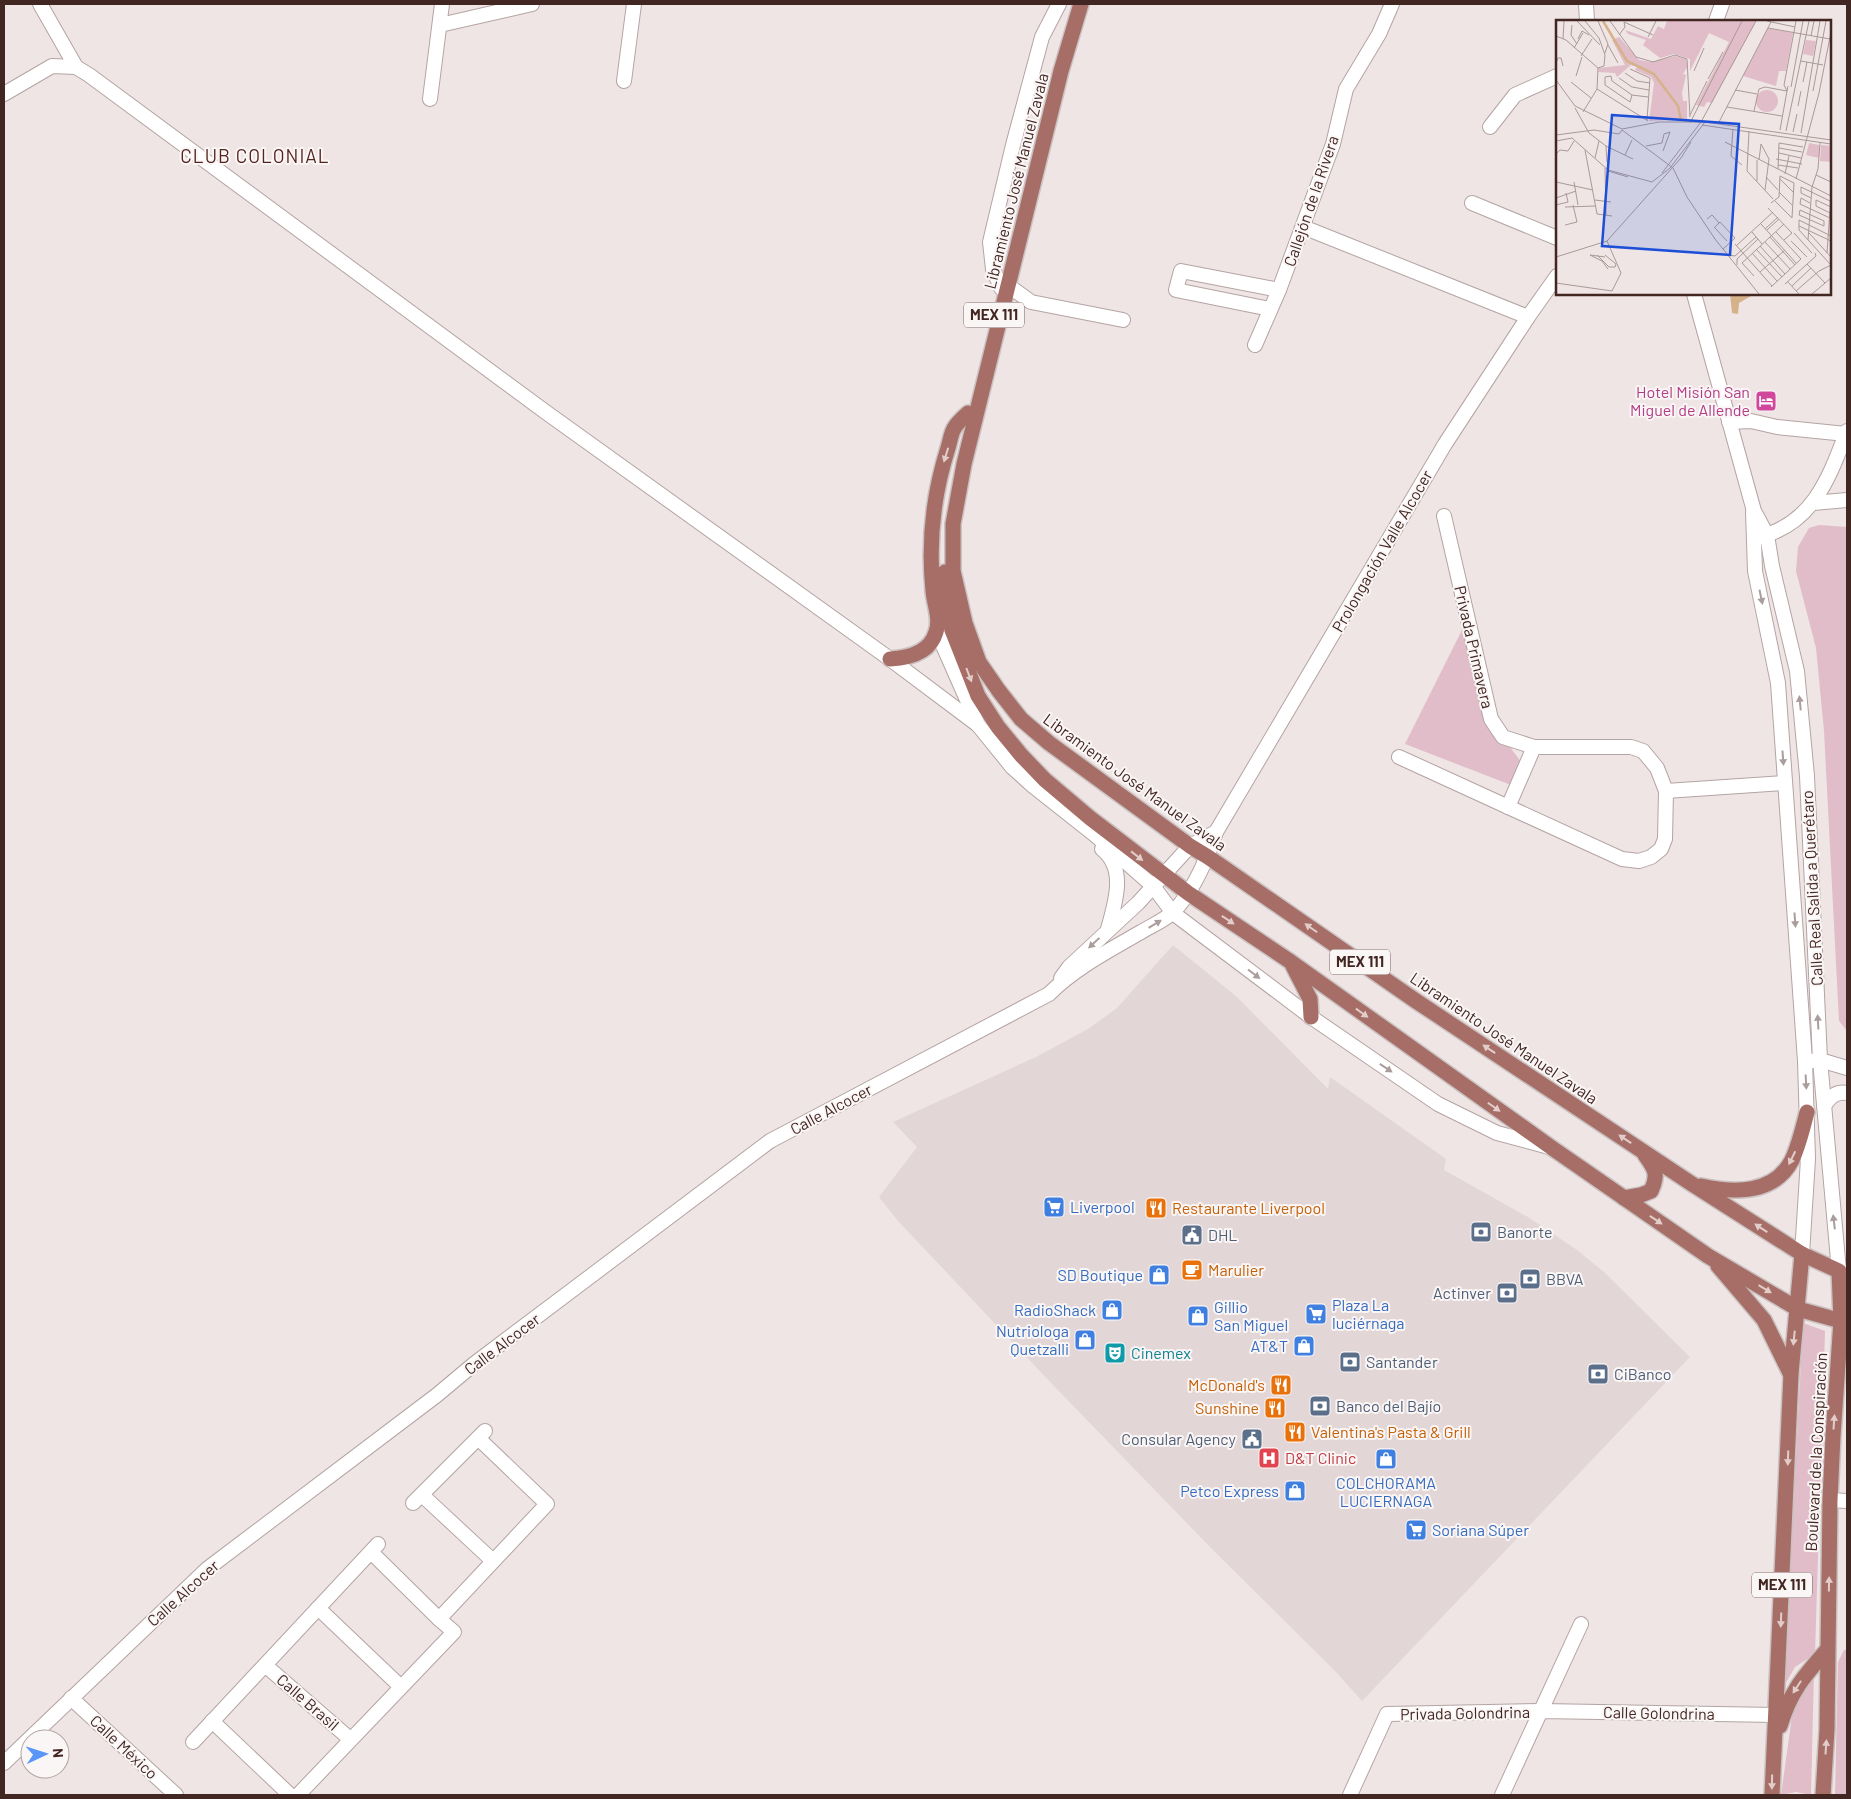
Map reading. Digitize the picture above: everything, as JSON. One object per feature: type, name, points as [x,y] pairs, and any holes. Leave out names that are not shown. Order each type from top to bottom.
[{"type":"main road","name":"Libramiento José Manuel Zavala","points":[[1074,4],[1055,70],[964,464],[953,524],[953,572],[965,623],[979,662],[999,692],[1021,719],[1049,743],[1190,846],[1416,1001],[1692,1184],[1802,1254]]},
{"type":"main road","name":"Libramiento José Manuel Zavala","points":[[1081,4],[1061,72],[1005,287],[968,413],[945,522],[945,575],[952,630],[978,696],[998,727],[1045,780],[1090,818],[1158,881],[1188,893],[1291,962],[1552,1148],[1708,1256]]},
{"type":"main road","points":[[890,659],[907,658],[919,653],[930,643],[937,632],[938,617],[933,592],[931,526],[944,460],[955,427],[968,413]]},
{"type":"main road","points":[[1291,962],[1310,999],[1312,1017]]},
{"type":"main road","points":[[1692,1184],[1740,1191],[1757,1189],[1769,1184],[1783,1174],[1791,1161],[1807,1112]]},
{"type":"main road","points":[[1624,1198],[1651,1191],[1656,1181],[1653,1167],[1642,1150]]},
{"type":"main road","name":"MEX 111","points":[[1708,1256],[1798,1309],[1844,1320],[1843,1274],[1802,1254],[1798,1309],[1791,1374]]},
{"type":"main road","name":"MEX 111","points":[[1708,1256],[1764,1320],[1791,1374]]},
{"type":"main road","name":"Boulevard de la Conspiración","points":[[1822,1795],[1827,1729],[1830,1500],[1836,1379],[1844,1320]]},
{"type":"main road","name":"Boulevard de la Conspiración","points":[[1772,1795],[1791,1374]]},
{"type":"main road","points":[[1773,1751],[1784,1712],[1795,1689],[1827,1650]]},
{"type":"street","points":[[40,4],[76,67],[978,725]]},
{"type":"street","points":[[430,100],[442,4]]},
{"type":"street","points":[[440,25],[532,4]]},
{"type":"street","points":[[624,81],[634,4]]},
{"type":"street","points":[[1059,4],[1042,37],[1013,145],[990,242],[993,269],[1005,287],[1031,302],[1123,320]]},
{"type":"street","name":"Callejón de la Rivera","points":[[1255,344],[1279,290],[1333,144],[1346,89],[1379,34],[1392,4]]},
{"type":"street","points":[[1586,4],[1587,20]]},
{"type":"street","points":[[1716,20],[1722,4]]},
{"type":"street","points":[[4,94],[52,66],[76,67]]},
{"type":"street","points":[[1490,127],[1515,96],[1556,76]]},
{"type":"street","points":[[1472,203],[1556,238]]},
{"type":"street","points":[[1303,228],[1528,317]]},
{"type":"street","points":[[1270,309],[1176,290],[1181,271],[1279,290]]},
{"type":"street","name":"Prolongación Valle Alcocer","points":[[1208,857],[1216,832],[1445,444],[1556,277]]},
{"type":"street","name":"Calle Real Salida a Querétaro","points":[[1694,295],[1754,511],[1767,534],[1772,566],[1796,671],[1807,776],[1820,1060],[1843,1274]]},
{"type":"street","points":[[1730,422],[1752,421],[1777,427],[1847,433],[1841,467],[1813,504],[1799,517],[1767,534],[1753,538]]},
{"type":"street","points":[[1813,504],[1847,500]]},
{"type":"street","name":"Calle Real Salida a Querétaro","points":[[1754,511],[1755,571],[1778,683],[1805,1061],[1807,1112],[1806,1198],[1802,1254]]},
{"type":"street","name":"Privada Primavera","points":[[1399,757],[1622,859],[1639,862],[1651,857],[1662,849],[1665,839],[1666,791],[1657,768],[1643,751],[1631,747],[1534,747],[1503,737],[1491,719],[1444,516]]},
{"type":"street","points":[[937,632],[978,725],[1012,768],[1095,835],[1158,881],[1173,913],[1312,1017],[1438,1104],[1497,1133],[1552,1148]]},
{"type":"street","points":[[1508,807],[1534,747]]},
{"type":"street","points":[[1666,791],[1785,783]]},
{"type":"street","points":[[1033,786],[1044,803],[1109,854],[1116,870],[1118,884],[1108,930]]},
{"type":"street","points":[[1190,846],[1216,832]]},
{"type":"street","name":"Calle Alcocer","points":[[1049,994],[1069,966],[1138,903],[1190,846]]},
{"type":"street","name":"Calle Alcocer","points":[[4,1763],[207,1569],[437,1395],[474,1364],[770,1141],[1049,994],[1083,967],[1173,913],[1188,893],[1208,857]]},
{"type":"street","points":[[1805,1061],[1820,1060],[1847,1068]]},
{"type":"street","points":[[1824,1106],[1832,1095],[1847,1092]]},
{"type":"street","points":[[439,1619],[548,1504],[481,1434],[418,1499],[493,1561]]},
{"type":"street","points":[[1830,1500],[1847,1501]]},
{"type":"street","points":[[265,1665],[374,1548],[439,1619],[454,1632],[350,1739]]},
{"type":"street","points":[[318,1608],[400,1686]]},
{"type":"street","points":[[1502,1795],[1581,1624]]},
{"type":"street","name":"Calle Brasil","points":[[194,1742],[265,1665],[350,1739],[298,1795]]},
{"type":"street","name":"Calle México","points":[[71,1698],[176,1795]]},
{"type":"street","name":"Calle Golondrina","points":[[1542,1711],[1776,1715]]},
{"type":"street","name":"Privada Golondrina","points":[[1350,1795],[1387,1714],[1542,1711]]},
{"type":"street","points":[[212,1721],[290,1795]]},
{"type":"shaded area","points":[[1730,295],[1752,295],[1739,303],[1738,314],[1732,313]]},
{"type":"shaded area","points":[[1819,525],[1847,527],[1847,1031],[1839,1021],[1824,731],[1816,648],[1796,571],[1798,547],[1809,528]]},
{"type":"shaded area","points":[[1463,628],[1483,710],[1521,762],[1511,785],[1405,744]]},
{"type":"shaded area","name":"Plaza La luciérnaga","points":[[1173,945],[1237,997],[1328,1089],[1330,1077],[1446,1159],[1444,1170],[1528,1217],[1577,1250],[1604,1272],[1690,1357],[1362,1701],[1335,1671],[1211,1548],[1053,1385],[898,1221],[879,1197],[917,1147],[893,1122],[1036,1057],[1088,1029],[1117,1008]]},
{"type":"shaded area","points":[[1803,1323],[1825,1331],[1815,1654],[1795,1667],[1781,1691],[1790,1572]]},
{"type":"shaded area","points":[[1844,1650],[1847,1650],[1847,1795],[1835,1795],[1838,1662]]},
{"type":"shaded area","points":[[1814,1670],[1811,1795],[1796,1792],[1781,1795],[1793,1709]]},
{"type":"place","name":"Hotel Misión San Miguel de Allende","points":[[1766,401]]},
{"type":"place","name":"Liverpool","points":[[1054,1207]]},
{"type":"place","name":"Restaurante Liverpool","points":[[1156,1208]]},
{"type":"place","name":"Banorte","points":[[1481,1232]]},
{"type":"place","name":"DHL","points":[[1192,1235]]},
{"type":"place","name":"Marulier","points":[[1192,1270]]},
{"type":"place","name":"SD Boutique","points":[[1159,1275]]},
{"type":"place","name":"BBVA","points":[[1530,1279]]},
{"type":"place","name":"Actinver","points":[[1507,1293]]},
{"type":"place","name":"RadioShack","points":[[1112,1310]]},
{"type":"place","name":"Plaza La luciérnaga","points":[[1316,1314]]},
{"type":"place","name":"Gillio San Miguel","points":[[1198,1316]]},
{"type":"place","name":"Nutriologa Quetzalli","points":[[1085,1340]]},
{"type":"place","name":"AT&T","points":[[1304,1346]]},
{"type":"place","name":"Cinemex","points":[[1115,1353]]},
{"type":"place","name":"Santander","points":[[1350,1362]]},
{"type":"place","name":"CiBanco","points":[[1598,1374]]},
{"type":"place","name":"McDonald's","points":[[1281,1385]]},
{"type":"place","name":"Banco del Bajío","points":[[1320,1406]]},
{"type":"place","name":"Sunshine","points":[[1275,1408]]},
{"type":"place","name":"Valentina's Pasta & Grill","points":[[1295,1432]]},
{"type":"place","name":"Consular Agency","points":[[1252,1439]]},
{"type":"place","name":"D&T Clinic","points":[[1269,1458]]},
{"type":"place","name":"COLCHORAMA LUCIERNAGA","points":[[1386,1459]]},
{"type":"place","name":"Petco Express","points":[[1295,1491]]},
{"type":"place","name":"Soriana Súper","points":[[1416,1530]]},
{"type":"district","name":"CLUB COLONIAL","points":[[255,156]]}]
